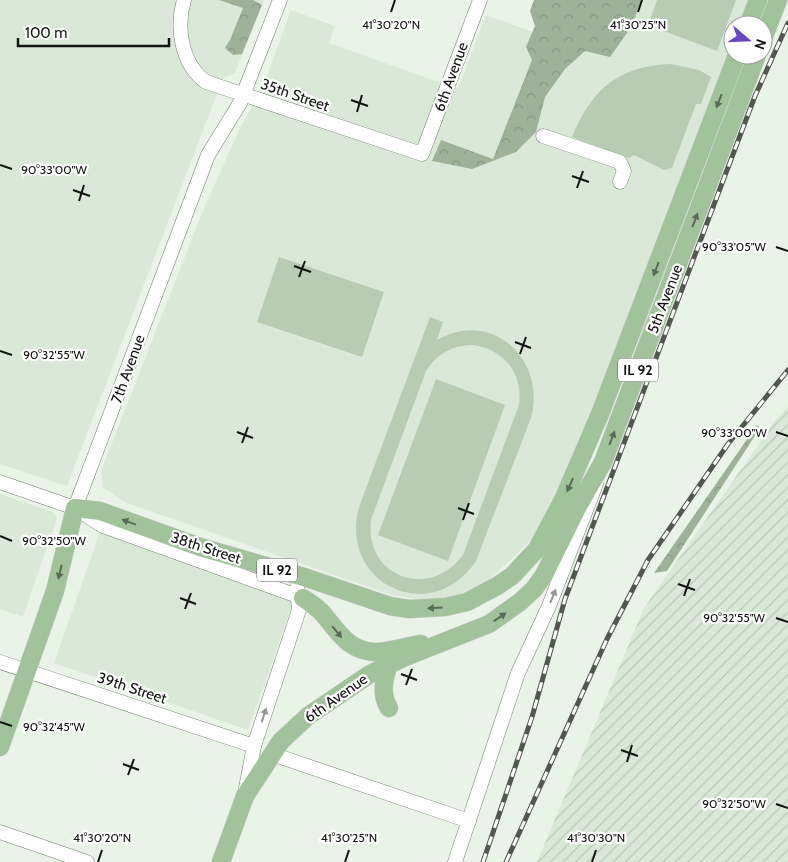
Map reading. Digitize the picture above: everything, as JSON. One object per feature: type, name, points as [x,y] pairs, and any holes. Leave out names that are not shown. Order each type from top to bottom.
[{"type":"main road","points":[[752,15],[758,0]]},
{"type":"main road","points":[[772,15],[778,0]]},
{"type":"main road","name":"5th Avenue","points":[[482,594],[512,576],[524,564],[547,534],[560,508],[600,414],[733,65]]},
{"type":"main road","name":"5th Avenue","points":[[456,638],[489,624],[534,589],[553,558],[576,510],[603,462],[753,65]]},
{"type":"main road","name":"38th Street","points":[[74,508],[100,511],[200,547],[304,577],[373,602],[409,609],[446,607],[467,602],[482,594]]},
{"type":"main road","name":"7th Avenue","points":[[0,747],[56,591],[74,508]]},
{"type":"main road","points":[[301,597],[323,614],[347,644],[367,651],[378,652],[456,638]]},
{"type":"main road","name":"6th Avenue","points":[[221,862],[245,796],[281,742],[308,716],[337,695],[389,664],[456,638]]},
{"type":"main road","points":[[389,664],[383,689],[384,699],[389,708]]},
{"type":"street","name":"35th Street","points":[[184,0],[180,22],[182,46],[194,70],[206,82],[422,154]]},
{"type":"street","name":"7th Avenue","points":[[74,508],[208,155],[228,126],[244,95],[280,0]]},
{"type":"street","name":"6th Avenue","points":[[422,154],[480,0]]},
{"type":"street","points":[[543,136],[620,162],[624,171],[620,182]]},
{"type":"street","points":[[455,862],[518,673],[550,606],[589,509],[603,462]]},
{"type":"street","name":"38th Street","points":[[0,482],[74,508],[103,526],[301,597]]},
{"type":"street","points":[[277,570],[292,582],[301,597]]},
{"type":"street","name":"6th Avenue","points":[[245,796],[254,746],[299,610],[301,597]]},
{"type":"street","name":"39th Street","points":[[0,662],[254,746]]},
{"type":"street","points":[[272,754],[469,821]]},
{"type":"street","points":[[0,832],[87,862]]},
{"type":"shaded area","points":[[0,0],[264,0],[235,73],[223,78],[67,486],[0,464]]},
{"type":"shaded area","points":[[584,0],[748,0],[743,15],[723,15],[724,65],[592,414],[561,485],[535,535],[511,560],[488,580],[457,597],[423,600],[391,595],[127,503],[103,488],[101,471],[202,213],[239,130],[263,87],[291,10],[335,26],[329,43],[458,89],[486,15],[566,44]]},
{"type":"shaded area","points":[[657,0],[736,0],[730,15],[723,15],[723,35],[717,51],[648,25]]},
{"type":"shaded area","points":[[671,64],[699,70],[711,77],[701,104],[696,104],[672,168],[664,170],[634,155],[629,158],[572,137],[588,106],[609,83],[622,75],[636,70]]},
{"type":"shaded area","points":[[279,257],[384,292],[362,357],[257,322]]},
{"type":"shaded area","points":[[430,317],[443,322],[437,340],[457,332],[477,331],[495,335],[511,345],[523,359],[531,377],[534,397],[531,418],[476,561],[457,581],[436,592],[414,594],[393,588],[375,576],[362,557],[356,534],[359,507]],"holes":[[[465,345],[483,347],[502,357],[509,364],[518,383],[519,405],[463,555],[449,569],[433,577],[417,579],[402,576],[388,568],[378,556],[372,540],[371,520],[426,371],[440,355],[452,349]]]},
{"type":"shaded area","points":[[436,379],[505,405],[448,561],[378,535]]},
{"type":"shaded area","points":[[788,407],[788,862],[537,862],[644,608],[775,421]]},
{"type":"shaded area","points":[[0,494],[53,512],[57,518],[23,617],[0,609]]},
{"type":"shaded area","points":[[100,532],[291,600],[292,606],[248,730],[54,663]]},
{"type":"green space","points":[[219,0],[253,0],[262,5],[242,54],[233,55],[225,48],[243,8]]},
{"type":"green space","points":[[534,0],[641,0],[632,26],[610,57],[585,51],[565,69],[545,97],[536,132],[516,152],[472,169],[432,161],[441,140],[493,159],[532,60],[526,47],[535,26],[530,11]]},
{"type":"green space","points":[[757,425],[760,428],[667,571],[654,573]]},
{"type":"railway","points":[[483,862],[532,717],[565,599],[755,96],[788,23]]},
{"type":"railway","points":[[506,862],[607,639],[648,560],[728,444],[788,370]]}]
